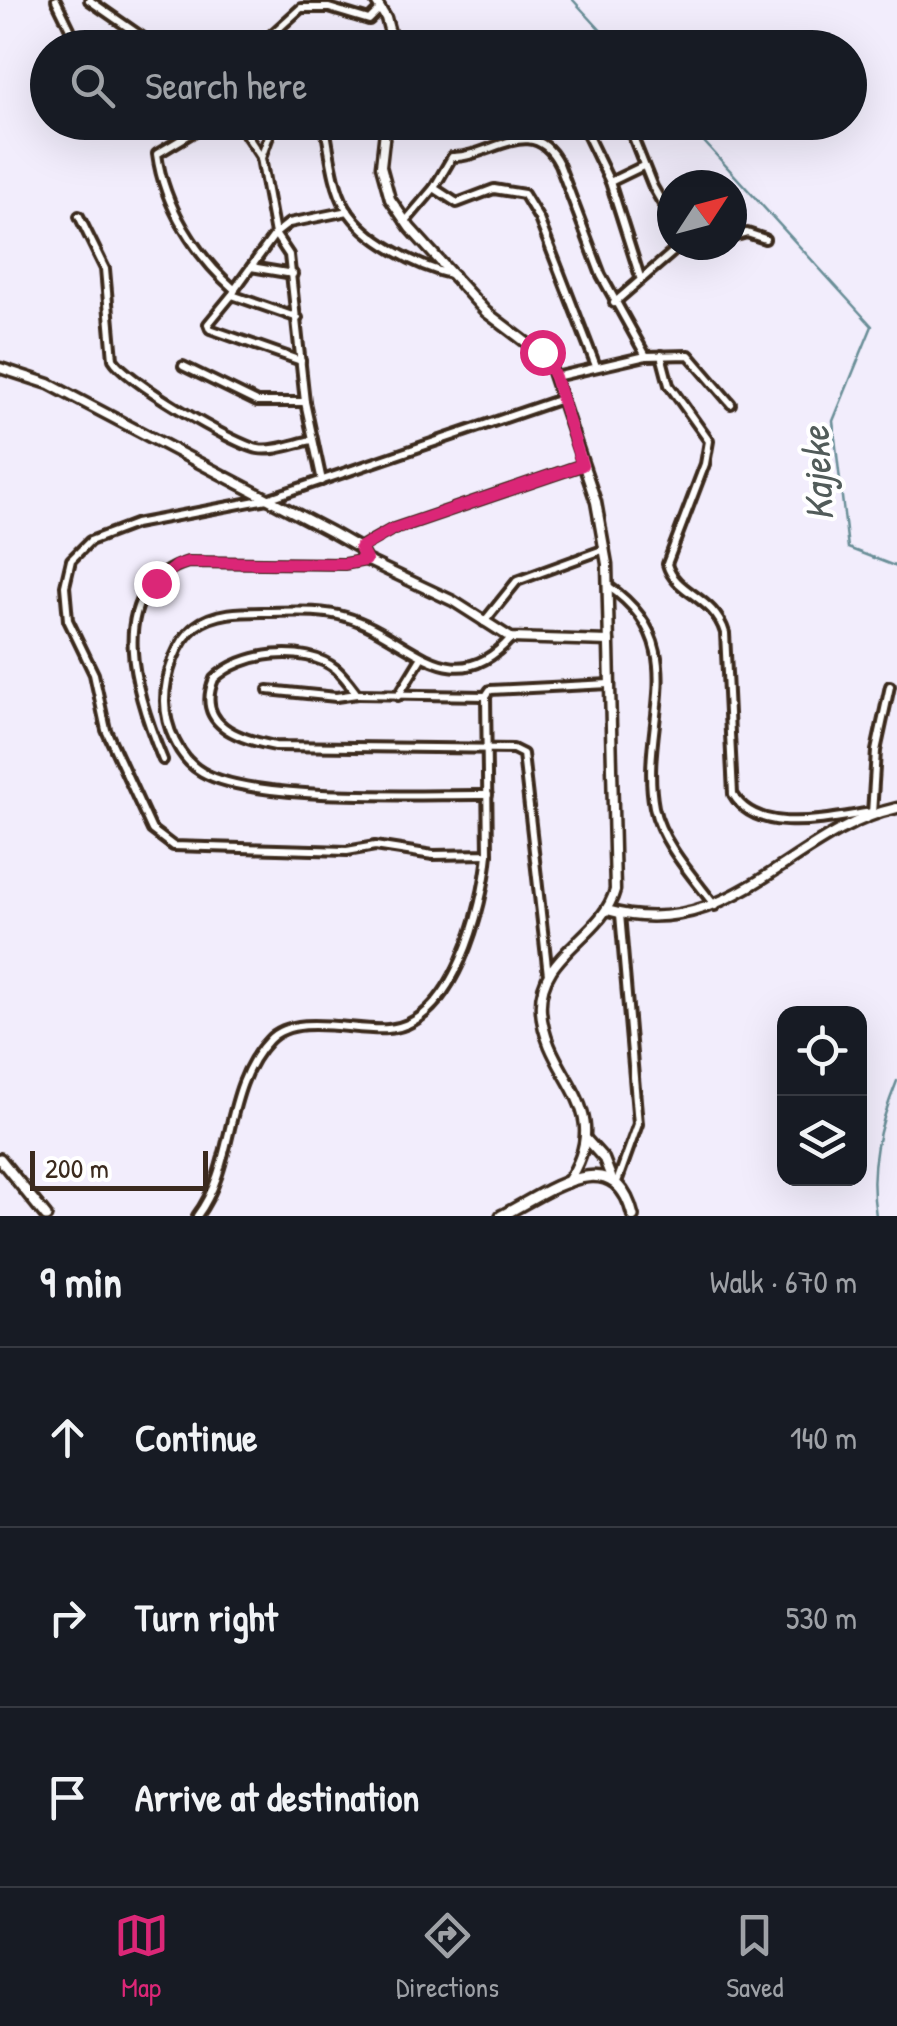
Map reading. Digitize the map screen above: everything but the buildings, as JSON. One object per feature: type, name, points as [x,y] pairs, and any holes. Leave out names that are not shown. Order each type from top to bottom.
[{"type":"main road","points":[[378,4],[387,30]]},
{"type":"main road","points":[[385,140],[383,176],[405,222],[495,320],[542,352],[555,377],[606,549],[616,874],[608,910],[563,952],[548,977],[542,997],[545,1029],[580,1100],[586,1139],[567,1183]]},
{"type":"main road","points":[[0,368],[49,384],[360,548],[366,560],[511,638],[609,641]]},
{"type":"main road","points":[[608,910],[665,915],[715,906],[872,813],[897,808]]},
{"type":"main road","points":[[586,1139],[627,1195],[633,1216]]},
{"type":"main road","points":[[0,1159],[46,1216]]},
{"type":"main road","points":[[501,1216],[588,1176],[614,1180]]},
{"type":"street","points":[[56,0],[71,30]]},
{"type":"street","points":[[90,0],[132,30]]},
{"type":"street","points":[[276,30],[300,8],[329,8],[370,20],[378,4]]},
{"type":"street","points":[[183,140],[157,158],[189,238],[233,292],[298,318]]},
{"type":"street","points":[[250,140],[261,158],[275,234],[286,245],[293,274],[305,402],[322,481]]},
{"type":"street","points":[[261,158],[268,140]]},
{"type":"street","points":[[328,140],[337,185],[348,212],[412,260],[455,275]]},
{"type":"street","points":[[405,222],[434,188],[452,156],[472,155],[509,140]]},
{"type":"street","points":[[528,140],[543,144],[559,164],[614,303],[646,356]]},
{"type":"street","points":[[590,140],[610,182],[640,277]]},
{"type":"street","points":[[634,140],[657,191]]},
{"type":"street","points":[[610,182],[644,166]]},
{"type":"street","points":[[434,188],[456,203],[494,189],[524,194],[540,219],[596,366]]},
{"type":"street","points":[[301,361],[210,329],[208,324],[275,234],[289,223],[348,212]]},
{"type":"street","points":[[79,216],[104,269],[114,359],[119,368],[149,394],[256,448],[312,440]]},
{"type":"street","points":[[747,234],[766,239]]},
{"type":"street","points":[[614,303],[661,260]]},
{"type":"street","points":[[251,267],[293,274]]},
{"type":"street","points":[[555,377],[646,356],[695,358],[731,404]]},
{"type":"street","points":[[661,356],[668,384],[708,441],[705,464],[666,564],[676,580],[716,611],[725,633],[733,794],[748,812],[772,820],[872,813],[876,751],[890,686]]},
{"type":"street","points":[[183,366],[257,402],[305,402]]},
{"type":"street","points":[[488,854],[433,854],[375,846],[346,851],[173,846],[152,830],[106,730],[92,666],[71,631],[66,571],[80,551],[104,534],[184,512],[267,499],[561,399]]},
{"type":"street","points":[[360,548],[391,530],[582,465]]},
{"type":"street","points":[[484,622],[517,581],[606,549]]},
{"type":"street","points":[[163,760],[146,718],[130,643],[137,610],[167,572],[188,562],[344,564],[366,560]]},
{"type":"street","points":[[608,586],[642,616],[656,641],[659,668],[654,806],[663,830],[715,906]]},
{"type":"street","points":[[488,795],[320,793],[234,782],[194,767],[181,751],[166,718],[166,684],[176,656],[194,628],[219,616],[308,612],[345,617],[400,640],[420,660],[479,666],[511,638]]},
{"type":"street","points":[[357,694],[337,669],[311,657],[246,658],[214,680],[208,702],[210,713],[226,730],[275,746],[519,750],[525,760],[548,977]]},
{"type":"street","points":[[398,696],[420,660]]},
{"type":"street","points":[[268,690],[486,696],[499,687],[609,684]]},
{"type":"street","points":[[198,1216],[218,1180],[246,1074],[278,1031],[390,1029],[419,1019],[440,994],[465,951],[480,906],[488,854],[486,696]]},
{"type":"street","points":[[614,1180],[638,1124],[620,914]]},
{"type":"waterway","name":"Kajeke","points":[[573,0],[600,30]]},
{"type":"waterway","name":"Kajeke","points":[[702,140],[872,326],[833,421],[848,548],[897,567]]},
{"type":"waterway","points":[[876,1216],[873,1181],[877,1147],[897,1081]]},
{"type":"route","points":[[156,583],[176,566],[188,562],[344,564],[366,560],[360,548],[391,530],[582,465],[555,377],[542,352]]}]
